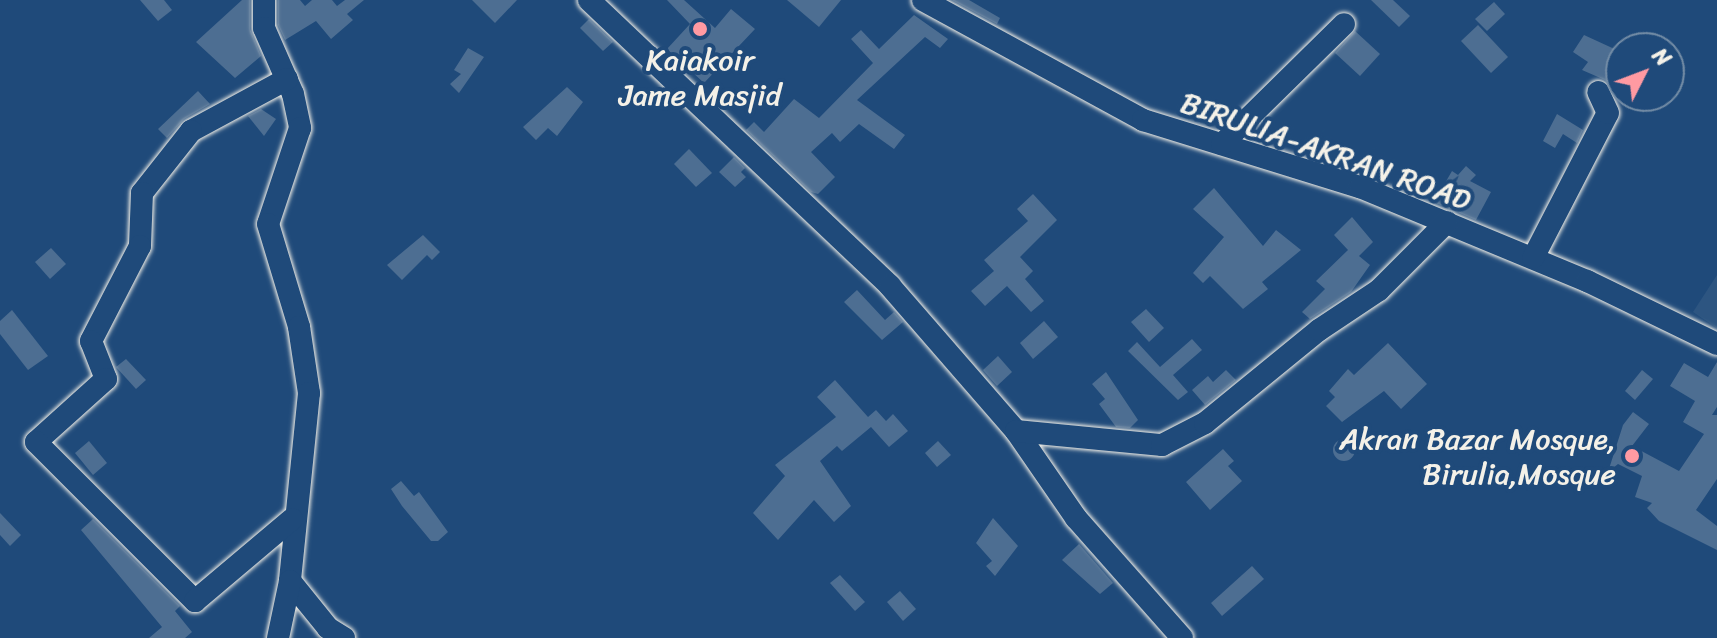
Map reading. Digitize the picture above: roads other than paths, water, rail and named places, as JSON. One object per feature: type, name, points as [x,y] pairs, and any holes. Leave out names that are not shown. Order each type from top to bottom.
[{"type":"street","points":[[264,0],[264,28],[287,79],[300,128],[268,224],[299,327],[309,393],[292,519],[290,581],[278,638]]},
{"type":"street","points":[[589,0],[890,286],[1016,431],[1076,518],[1182,638]]},
{"type":"street","name":"BIRULIA-AKRAN ROAD","points":[[923,0],[1143,120],[1360,187],[1533,258],[1717,344]]},
{"type":"street","points":[[1222,144],[1344,24]]},
{"type":"street","points":[[287,79],[191,131],[142,193],[140,246],[91,341],[106,379],[36,442],[195,601],[292,519]]},
{"type":"street","points":[[1533,258],[1608,113],[1598,92]]},
{"type":"street","points":[[1016,431],[1162,445],[1205,423],[1319,330],[1379,290],[1447,222]]},
{"type":"street","points":[[290,581],[328,628],[344,638]]},
{"type":"place","name":"Kaiakoir Jame Masjid","points":[[700,29]]},
{"type":"place","name":"Akran Bazar Mosque, Birulia,Mosque","points":[[1632,456]]}]
